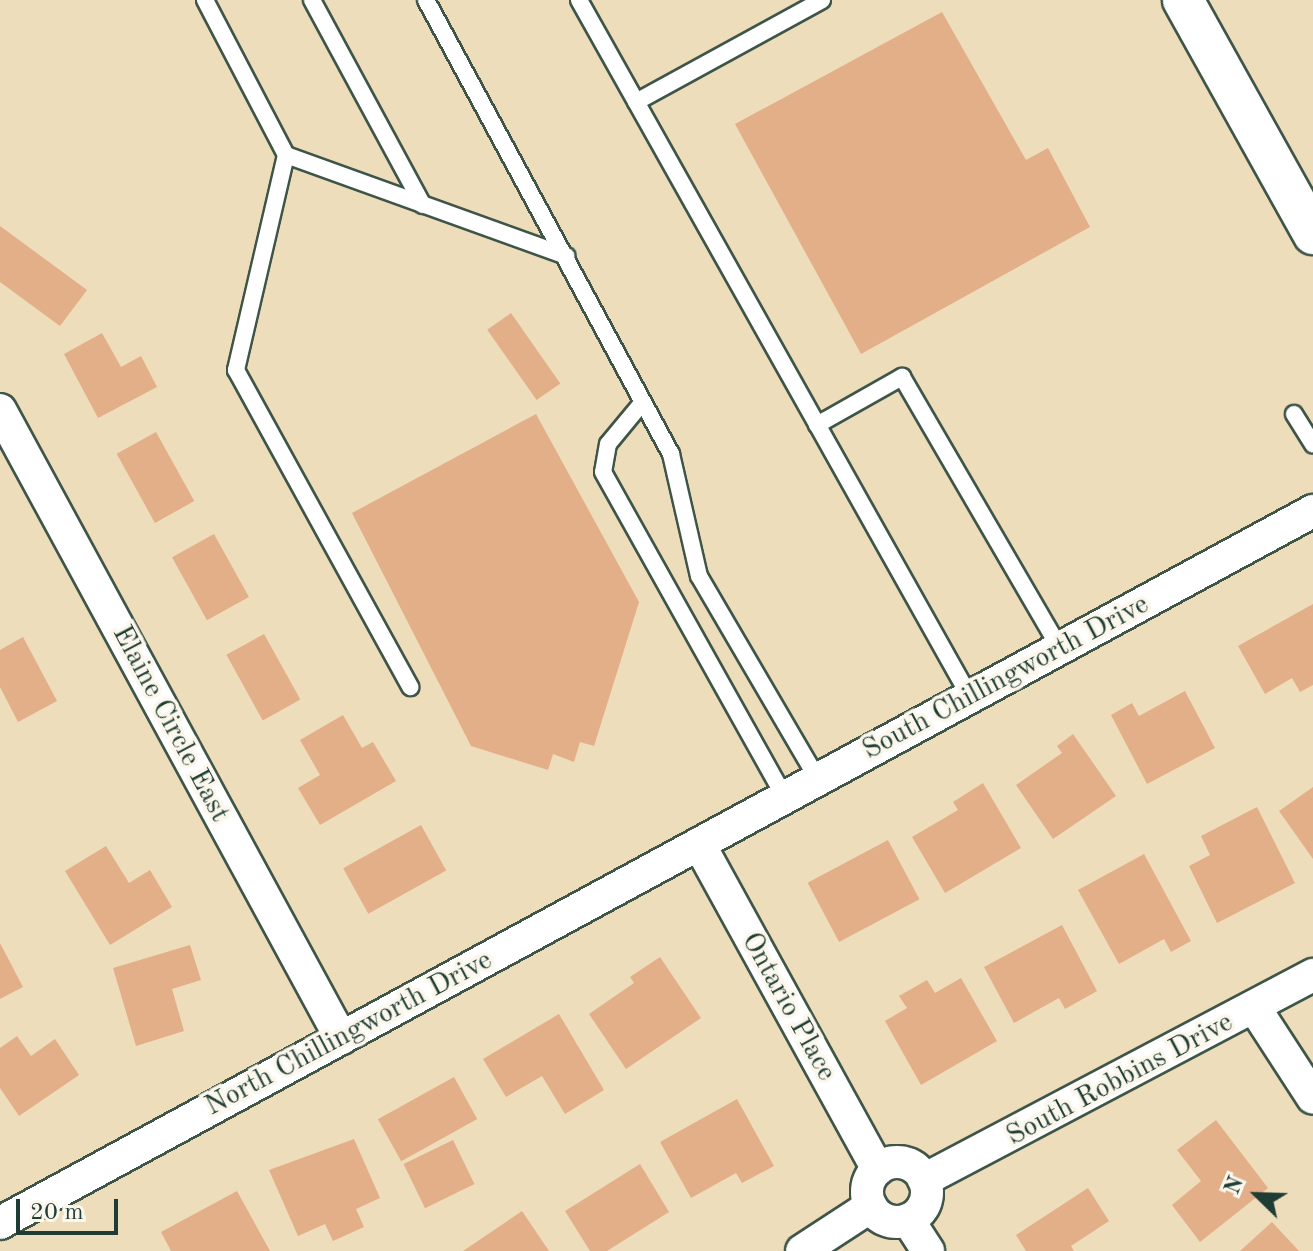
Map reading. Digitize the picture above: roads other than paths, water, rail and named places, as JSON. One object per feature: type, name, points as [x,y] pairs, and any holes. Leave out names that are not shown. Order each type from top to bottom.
[{"type":"street","points":[[1183,0],[1313,234]]},
{"type":"street","name":"Elaine Circle East","points":[[0,410],[341,1038]]},
{"type":"street","name":"South Chillingworth Drive","points":[[699,844],[1313,511]]},
{"type":"street","name":"North Chillingworth Drive","points":[[0,1223],[699,844]]},
{"type":"street","name":"Ontario Place","points":[[699,844],[878,1169]]},
{"type":"street","name":"South Robbins Drive","points":[[924,1180],[1313,975]]},
{"type":"street","points":[[1254,1007],[1313,1098]]},
{"type":"street","points":[[908,1164],[924,1180],[925,1205],[908,1220],[882,1218],[871,1206],[869,1184],[878,1169],[908,1164]]},
{"type":"street","points":[[802,1251],[871,1206]]},
{"type":"street","points":[[908,1220],[928,1251]]},
{"type":"lane","points":[[205,0],[286,155],[236,370],[410,687]]},
{"type":"lane","points":[[312,0],[423,205]]},
{"type":"lane","points":[[426,0],[671,454],[699,576],[818,780]]},
{"type":"lane","points":[[579,0],[970,697]]},
{"type":"lane","points":[[636,102],[822,0]]},
{"type":"lane","points":[[286,155],[566,256]]},
{"type":"lane","points":[[817,425],[902,377],[1060,649]]},
{"type":"lane","points":[[642,403],[608,444],[603,472],[785,798]]},
{"type":"lane","points":[[1294,414],[1313,444]]}]
